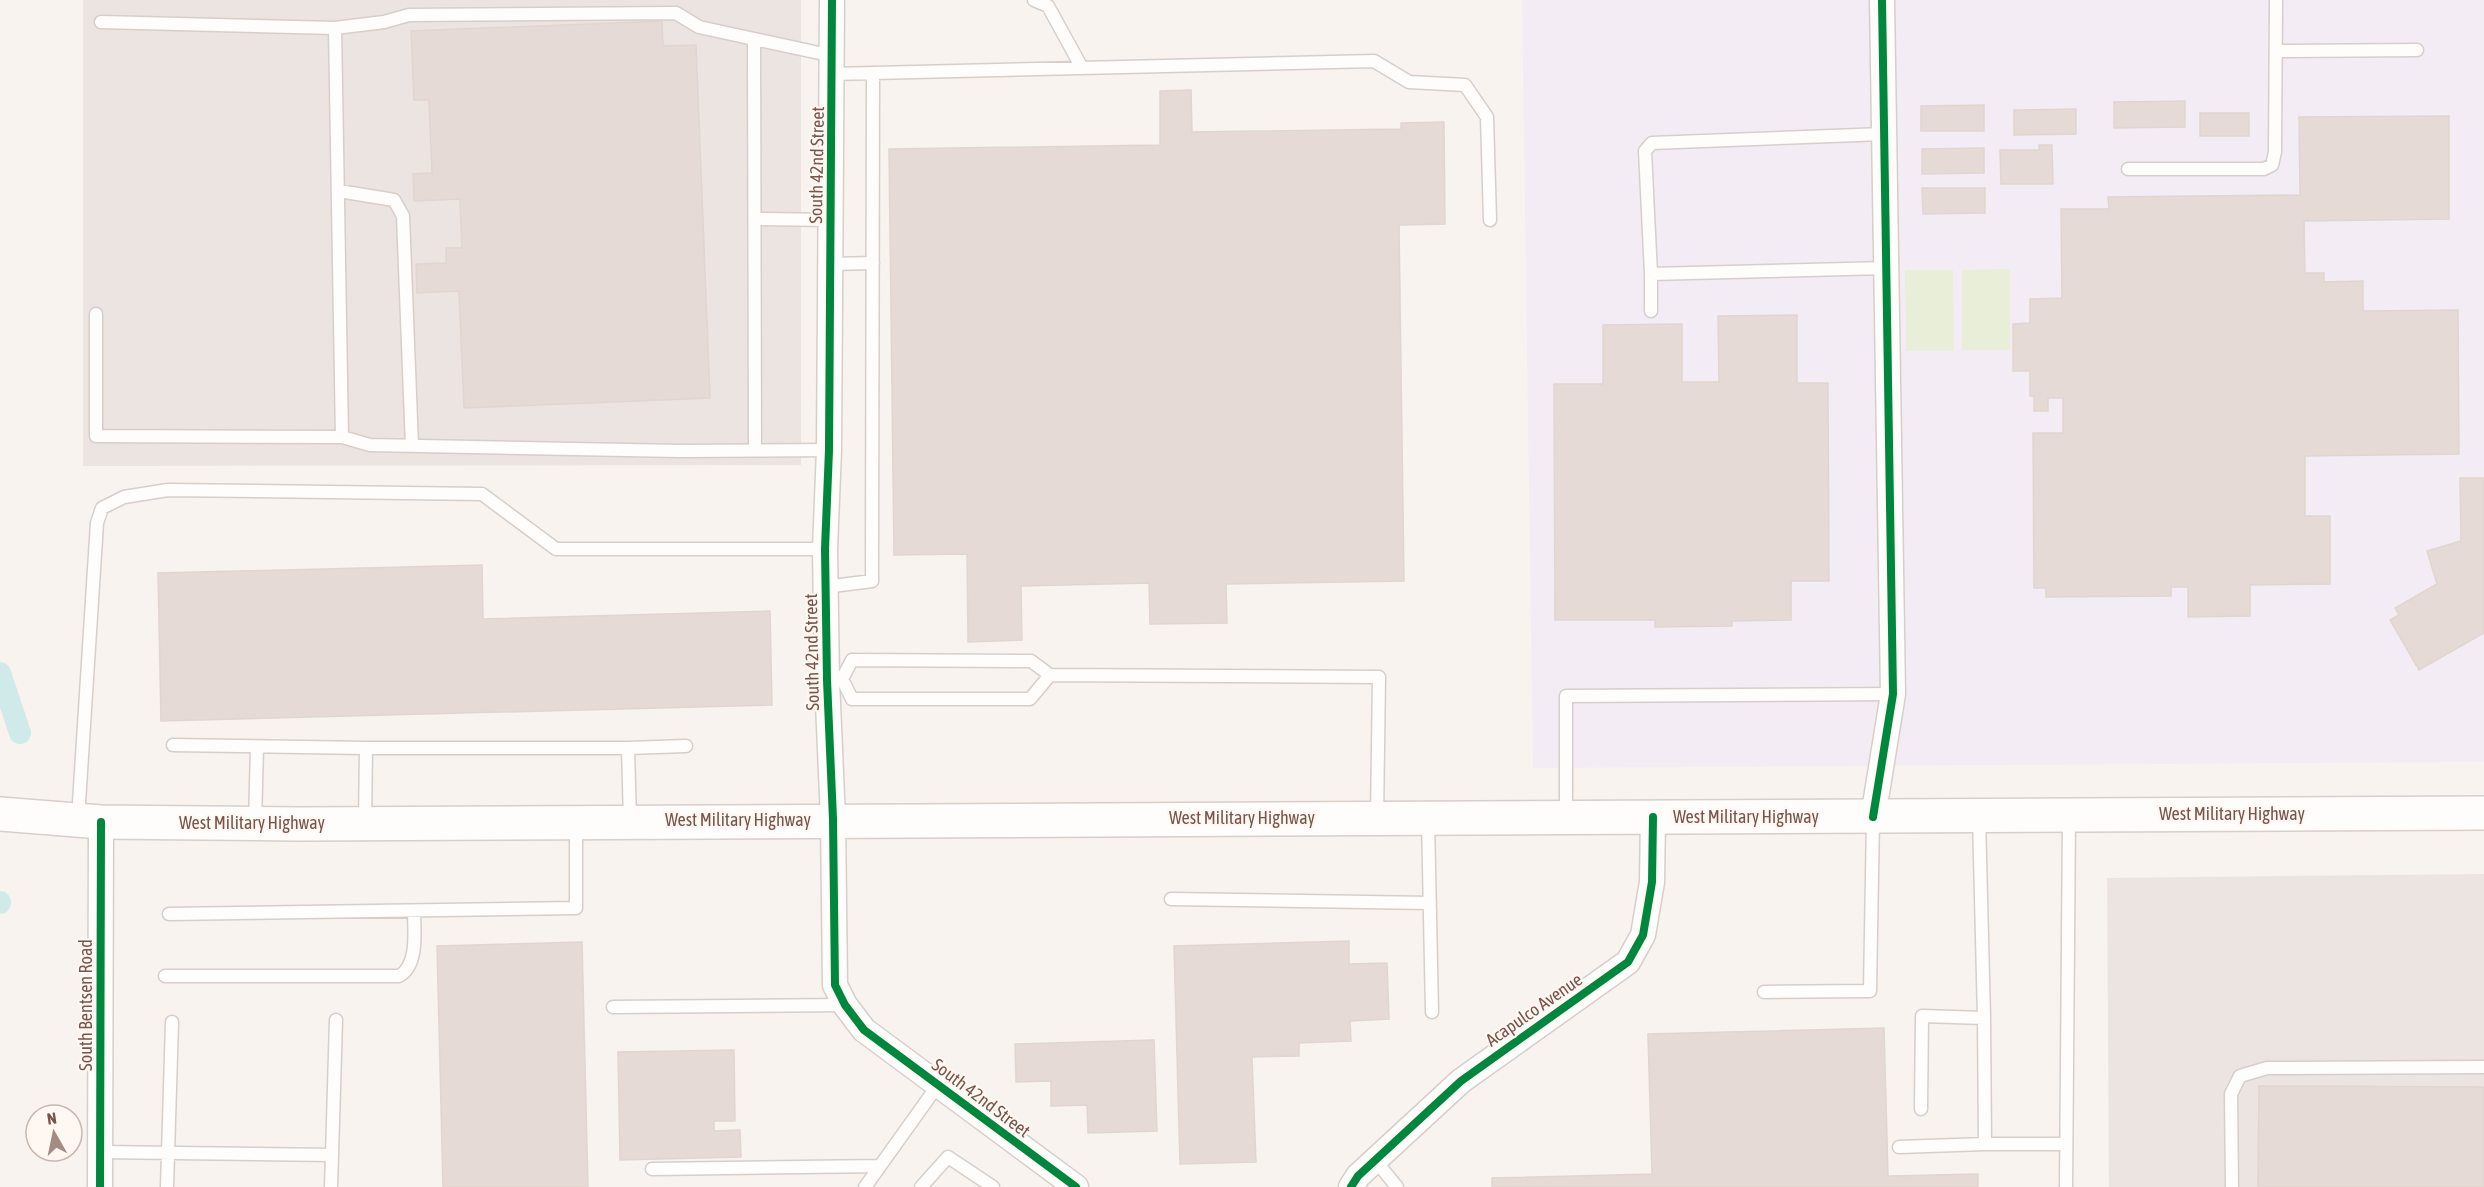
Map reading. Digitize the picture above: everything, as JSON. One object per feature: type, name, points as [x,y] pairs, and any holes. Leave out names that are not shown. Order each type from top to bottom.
[{"type":"main road","name":"West Military Highway","points":[[0,814],[90,821],[365,823],[2484,813]]},
{"type":"street","name":"South 42nd Street","points":[[832,0],[832,220],[825,587],[834,679],[835,985],[845,1005],[864,1030],[1076,1187]]},
{"type":"street","points":[[1873,817],[1893,694],[1882,0]]},
{"type":"street","name":"Acapulco Avenue","points":[[1351,1187],[1358,1176],[1461,1081],[1628,962],[1643,935],[1652,882],[1653,817]]},
{"type":"street","name":"South Bentsen Road","points":[[90,821],[100,1187]]},
{"type":"lane","points":[[1034,0],[1048,6],[1082,68]]},
{"type":"lane","points":[[2127,169],[2264,169],[2272,165],[2275,152],[2276,0]]},
{"type":"lane","points":[[100,22],[335,27],[384,22],[409,15],[676,13],[699,27],[754,39],[833,65],[873,73],[1374,61],[1409,82],[1465,85],[1487,117],[1490,220]]},
{"type":"lane","points":[[335,27],[339,191],[337,251],[342,437]]},
{"type":"lane","points":[[754,39],[755,450]]},
{"type":"lane","points":[[2276,51],[2417,50]]},
{"type":"lane","points":[[825,587],[872,581],[873,73]]},
{"type":"lane","points":[[1651,311],[1645,151],[1652,143],[1884,134]]},
{"type":"lane","points":[[339,191],[394,200],[403,216],[412,446]]},
{"type":"lane","points":[[755,219],[832,220]]},
{"type":"lane","points":[[831,264],[873,262]]},
{"type":"lane","points":[[1651,274],[1886,268]]},
{"type":"lane","points":[[96,314],[96,436],[342,437],[370,445],[412,446],[829,450]]},
{"type":"lane","points":[[90,821],[97,523],[102,508],[124,497],[168,490],[482,494],[556,549],[825,549]]},
{"type":"lane","points":[[1050,675],[1030,699],[852,699],[834,679],[852,660],[1030,661],[1050,675],[1379,677],[1377,818]]},
{"type":"lane","points":[[1566,818],[1566,696],[1893,694]]},
{"type":"lane","points":[[173,746],[366,748],[686,746]]},
{"type":"lane","points":[[255,823],[257,747]]},
{"type":"lane","points":[[365,823],[366,748]]},
{"type":"lane","points":[[628,748],[630,820]]},
{"type":"lane","points":[[2066,1187],[2069,815]]},
{"type":"lane","points":[[1979,816],[1985,1144]]},
{"type":"lane","points":[[1764,992],[1870,991],[1873,817]]},
{"type":"lane","points":[[1428,818],[1432,1012]]},
{"type":"lane","points":[[169,914],[576,908],[576,822]]},
{"type":"lane","points":[[1171,899],[1430,903]]},
{"type":"lane","points":[[165,976],[399,976],[406,972],[414,948],[414,910]]},
{"type":"lane","points":[[613,1007],[845,1005]]},
{"type":"lane","points":[[1921,1109],[1922,1016],[1984,1018]]},
{"type":"lane","points":[[332,1187],[336,1020]]},
{"type":"lane","points":[[167,1187],[172,1022]]},
{"type":"lane","points":[[2232,1187],[2231,1094],[2240,1076],[2267,1068],[2484,1067]]},
{"type":"lane","points":[[865,1187],[938,1085]]},
{"type":"lane","points":[[1899,1147],[2066,1144]]},
{"type":"lane","points":[[100,1152],[332,1155]]},
{"type":"lane","points":[[921,1187],[948,1157],[993,1187]]},
{"type":"lane","points":[[1376,1160],[1397,1187]]},
{"type":"lane","points":[[652,1168],[880,1166]]},
{"type":"shaded area","points":[[83,0],[801,0],[801,465],[83,466]]},
{"type":"shaded area","points":[[1522,0],[2484,0],[2484,762],[1533,768]]},
{"type":"shaded area","points":[[2484,874],[2484,1187],[2109,1187],[2107,878]]},
{"type":"green space","points":[[2010,269],[2010,350],[1962,350],[1962,270]]},
{"type":"green space","points":[[1905,270],[1953,270],[1954,351],[1906,351]]},
{"type":"building","points":[[662,21],[663,46],[696,45],[710,398],[464,408],[459,291],[417,293],[416,264],[446,263],[446,248],[462,248],[460,199],[414,201],[413,174],[432,173],[429,100],[414,100],[411,31]]},
{"type":"building","points":[[1191,90],[1192,132],[1401,129],[1401,123],[1444,122],[1445,224],[1399,225],[1404,581],[1226,584],[1227,623],[1150,624],[1149,583],[1021,586],[1022,640],[968,642],[967,554],[894,555],[889,149],[1160,145],[1160,91]]},
{"type":"building","points":[[2185,101],[2185,127],[2114,128],[2114,102]]},
{"type":"building","points":[[1984,105],[1984,131],[1921,131],[1921,106]]},
{"type":"building","points":[[2076,109],[2076,134],[2014,135],[2014,110]]},
{"type":"building","points":[[2200,113],[2249,113],[2249,136],[2200,136]]},
{"type":"building","points":[[2449,116],[2449,219],[2304,221],[2305,273],[2324,273],[2324,282],[2363,281],[2363,311],[2458,310],[2459,454],[2305,456],[2305,516],[2330,516],[2330,584],[2250,585],[2250,616],[2188,617],[2188,587],[2171,587],[2171,596],[2046,597],[2046,588],[2034,588],[2033,433],[2063,433],[2063,398],[2048,398],[2048,411],[2034,411],[2034,396],[2030,396],[2030,371],[2013,371],[2013,324],[2030,323],[2030,299],[2062,298],[2061,209],[2109,209],[2108,197],[2300,195],[2299,117]]},
{"type":"building","points":[[2039,145],[2052,145],[2053,184],[2001,184],[2000,150],[2039,150]]},
{"type":"building","points":[[1984,148],[1984,173],[1922,174],[1922,149]]},
{"type":"building","points":[[1922,188],[1985,188],[1985,213],[1923,214]]},
{"type":"building","points":[[1797,315],[1797,383],[1828,383],[1829,581],[1791,581],[1791,620],[1732,621],[1732,626],[1655,627],[1655,620],[1555,620],[1554,384],[1603,384],[1603,325],[1682,324],[1682,382],[1719,382],[1718,316]]},
{"type":"building","points":[[2460,478],[2484,478],[2484,633],[2419,670],[2390,620],[2399,615],[2395,608],[2437,584],[2427,551],[2461,541]]},
{"type":"building","points":[[482,565],[483,619],[770,611],[772,705],[161,721],[158,573]]},
{"type":"building","points":[[1349,941],[1349,964],[1387,963],[1389,1019],[1350,1021],[1351,1041],[1299,1043],[1299,1056],[1252,1057],[1256,1162],[1180,1164],[1174,946]]},
{"type":"building","points":[[582,942],[588,1187],[443,1187],[437,946]]},
{"type":"building","points":[[1884,1028],[1888,1176],[1978,1174],[1978,1187],[1492,1187],[1492,1178],[1652,1174],[1648,1034]]},
{"type":"building","points":[[1154,1040],[1157,1131],[1088,1133],[1087,1105],[1051,1106],[1051,1081],[1016,1082],[1015,1044]]},
{"type":"building","points":[[734,1050],[735,1121],[714,1121],[714,1131],[740,1130],[741,1157],[620,1160],[618,1052]]},
{"type":"building","points":[[2259,1086],[2484,1087],[2484,1187],[2258,1187]]},
{"type":"waterway","points":[[0,673],[20,733]]},
{"type":"cycle path","points":[[832,0],[829,450],[825,549],[827,680],[833,819],[835,985],[845,1005],[864,1030],[1076,1187]]},
{"type":"cycle path","points":[[1873,817],[1893,694],[1882,0]]},
{"type":"cycle path","points":[[1351,1187],[1358,1176],[1461,1081],[1628,962],[1643,935],[1652,882],[1653,817]]},
{"type":"cycle path","points":[[100,1187],[101,822]]}]
